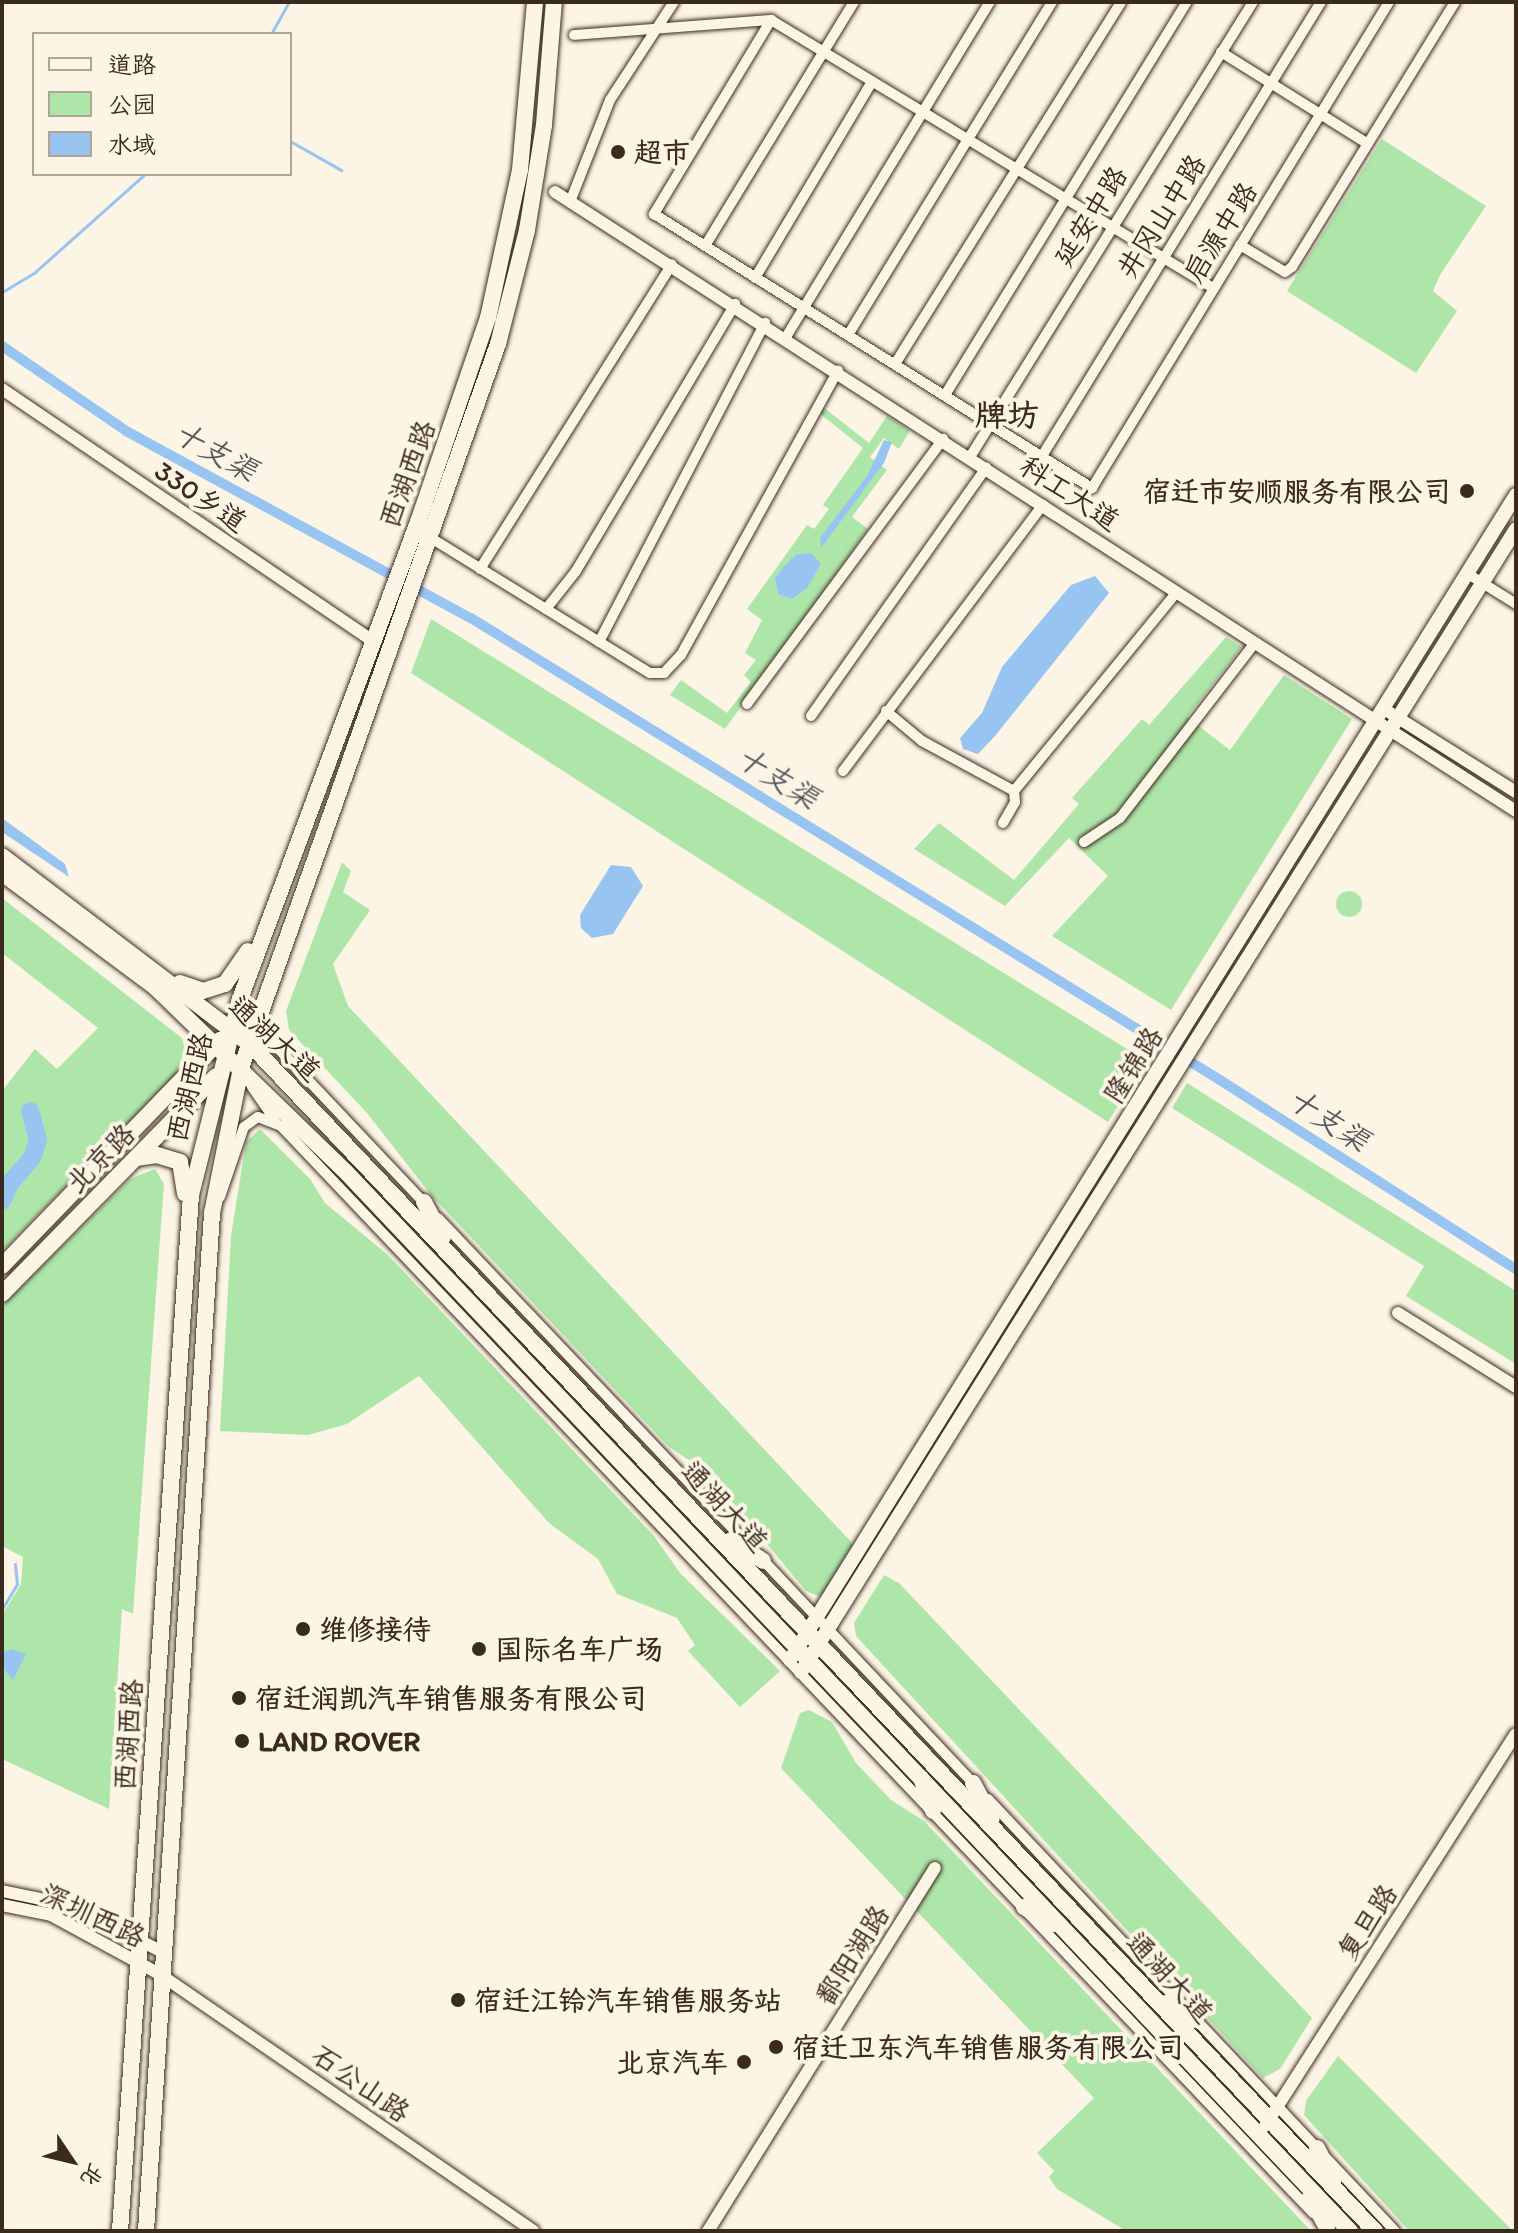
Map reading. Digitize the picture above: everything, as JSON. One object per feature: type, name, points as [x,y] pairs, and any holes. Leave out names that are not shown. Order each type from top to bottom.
[{"type":"main road","name":"西湖西路","points":[[120,2231],[188,1226],[218,1075],[220,1048],[230,1029],[374,642],[469,378],[508,238],[532,71],[535,2]]},
{"type":"main road","name":"西湖西路","points":[[146,2231],[212,1213],[241,1068],[498,344],[527,230],[544,125],[554,2]]},
{"type":"main road","name":"隆锦路","points":[[1206,1009],[1380,715],[1516,495]]},
{"type":"main road","name":"隆锦路","points":[[800,1659],[1206,1009],[1396,726],[1516,529]]},
{"type":"main road","points":[[161,974],[203,991],[235,975],[301,833]]},
{"type":"main road","name":"通湖大道","points":[[2,856],[250,1044],[710,1527],[818,1630],[1002,1837],[1149,1993],[1273,2112],[1338,2192],[1375,2231]]},
{"type":"main road","name":"通湖大道","points":[[2,873],[155,987],[241,1068],[450,1280],[800,1659],[917,1770],[1350,2231]]},
{"type":"main road","name":"北京路","points":[[2,1266],[220,1048]]},
{"type":"main road","name":"北京路","points":[[2,1294],[218,1075],[241,1068]]},
{"type":"main road","points":[[136,1158],[165,1156],[183,1167],[188,1226]]},
{"type":"main road","points":[[424,1202],[453,1256]]},
{"type":"main road","points":[[450,1280],[466,1317]]},
{"type":"main road","points":[[710,1527],[763,1561]]},
{"type":"main road","points":[[917,1770],[933,1811]]},
{"type":"main road","points":[[973,1783],[1002,1837]]},
{"type":"main road","points":[[1024,1907],[1069,1934]]},
{"type":"main road","points":[[1149,1993],[1196,2020]]},
{"type":"main road","points":[[1317,2148],[1338,2192]]},
{"type":"main road","points":[[1299,2178],[1328,2229]]},
{"type":"street","points":[[572,197],[610,100],[674,2]]},
{"type":"street","points":[[705,246],[854,2]]},
{"type":"street","points":[[786,337],[990,2]]},
{"type":"street","points":[[848,335],[1052,2]]},
{"type":"street","points":[[945,395],[1187,2]]},
{"type":"street","name":"延安中路","points":[[970,457],[1253,2]]},
{"type":"street","name":"井冈山中路","points":[[1042,456],[1321,2]]},
{"type":"street","name":"启源中路","points":[[1042,456],[1092,488],[1389,2]]},
{"type":"street","points":[[1240,245],[1285,272],[1292,267],[1455,2]]},
{"type":"street","points":[[895,364],[1121,3]]},
{"type":"street","points":[[771,20],[654,214],[1042,456]]},
{"type":"street","points":[[574,35],[771,20],[1213,288]]},
{"type":"street","points":[[1221,52],[1368,144]]},
{"type":"street","points":[[755,278],[872,82]]},
{"type":"street","name":"科工大道","points":[[555,192],[765,323],[1255,643],[1380,715],[1516,811]]},
{"type":"street","points":[[480,569],[672,264]]},
{"type":"street","points":[[546,609],[576,571],[735,304]]},
{"type":"street","points":[[599,642],[765,323]]},
{"type":"street","points":[[428,546],[480,569],[650,673],[672,668],[838,371]]},
{"type":"street","name":"330乡道","points":[[2,389],[374,642]]},
{"type":"street","points":[[747,704],[943,439]]},
{"type":"street","points":[[811,716],[986,468]]},
{"type":"street","points":[[843,771],[1043,505]]},
{"type":"street","points":[[1468,574],[1516,604]]},
{"type":"street","points":[[1003,823],[1015,802],[1014,791],[1177,592]]},
{"type":"street","points":[[1084,842],[1120,818],[1255,643]]},
{"type":"street","points":[[886,711],[922,741],[1014,791]]},
{"type":"street","name":"科工大道","points":[[1396,726],[1516,792]]},
{"type":"street","points":[[256,1025],[763,1561],[818,1630],[973,1783],[1196,2020],[1273,2112],[1317,2148],[1395,2231]]},
{"type":"street","points":[[241,1068],[281,1126],[800,1659],[933,1811],[1328,2229]]},
{"type":"street","points":[[212,1213],[244,1127],[258,1117],[281,1126]]},
{"type":"street","points":[[1398,1313],[1516,1387]]},
{"type":"street","name":"复旦路","points":[[1259,2135],[1516,1734]]},
{"type":"street","name":"鄱阳湖路","points":[[708,2231],[938,1870],[717,2231]]},
{"type":"street","name":"深圳西路","points":[[2,1891],[69,1905],[163,1952]]},
{"type":"street","name":"深圳西路","points":[[2,1905],[51,1915],[161,1975]]},
{"type":"street","name":"石公山路","points":[[161,1975],[533,2231]]},
{"type":"green space","points":[[1382,139],[1486,206],[1440,275],[1433,291],[1457,311],[1416,373],[1287,291]]},
{"type":"green space","points":[[823,407],[869,443],[887,416],[910,431],[899,449],[884,438],[870,457],[887,470],[852,517],[868,529],[725,729],[670,695],[681,680],[727,713],[751,682],[744,675],[756,660],[745,653],[762,620],[747,609],[807,525],[814,529],[829,509],[823,505],[863,448],[819,413]]},
{"type":"green space","points":[[431,619],[1140,1057],[1140,1070],[1108,1122],[411,673]]},
{"type":"green space","points":[[1226,637],[1242,647],[1187,717],[1230,750],[1284,675],[1352,719],[1171,1010],[1052,936],[1108,876],[1069,838],[1005,906],[914,849],[939,823],[1014,880],[1079,804],[1072,798],[1142,719],[1149,725]]},
{"type":"green space","points":[[342,862],[351,871],[343,892],[370,910],[333,964],[348,1006],[854,1545],[825,1592],[819,1596],[806,1591],[709,1474],[668,1446],[431,1195],[367,1113],[289,1030],[286,1011]]},
{"type":"green space","points":[[1349,891],[1358,895],[1362,904],[1358,913],[1349,917],[1340,913],[1336,904],[1340,895]]},
{"type":"green space","points":[[2,898],[182,1038],[185,1050],[175,1075],[2,1251],[2,1091],[35,1049],[57,1069],[98,1028],[2,953]]},
{"type":"green space","points":[[1187,1083],[1516,1291],[1516,1364],[1406,1296],[1424,1266],[1172,1108]]},
{"type":"green space","points":[[260,1129],[310,1179],[325,1203],[388,1255],[654,1536],[680,1573],[780,1671],[740,1707],[688,1651],[695,1645],[677,1618],[617,1594],[598,1559],[549,1523],[419,1376],[347,1424],[308,1435],[220,1431],[231,1236],[246,1142]]},
{"type":"green space","points":[[155,1169],[164,1184],[133,1614],[122,1609],[109,1809],[2,1759],[2,1615],[21,1584],[23,1557],[2,1546],[2,1306],[130,1179]]},
{"type":"green space","points":[[884,1575],[899,1583],[1312,2018],[1280,2069],[1263,2078],[856,1636],[854,1623]]},
{"type":"green space","points":[[809,1710],[832,1722],[856,1763],[891,1800],[924,1821],[1311,2231],[1126,2231],[1057,2189],[1049,2177],[1054,2171],[1037,2153],[1094,2098],[781,1768],[800,1713]]},
{"type":"green space","points":[[1338,2056],[1513,2231],[1409,2231],[1304,2115],[1306,2101]]},
{"type":"water","points":[[884,440],[892,442],[884,463],[821,548],[820,538],[867,476]]},
{"type":"water","points":[[811,553],[821,564],[807,588],[792,599],[778,594],[775,578],[785,565],[797,554]]},
{"type":"water","points":[[1095,576],[1109,593],[995,736],[978,754],[963,749],[960,738],[982,713],[1002,667],[1071,585]]},
{"type":"water","points":[[2,818],[65,864],[69,877],[2,832]]},
{"type":"water","points":[[611,865],[631,867],[643,886],[613,934],[592,938],[581,928],[580,915]]},
{"type":"water","points":[[11,1649],[26,1654],[13,1680],[2,1667],[2,1653]]},
{"type":"waterway","points":[[272,32],[289,2]]},
{"type":"waterway","points":[[292,142],[341,170]]},
{"type":"waterway","points":[[2,292],[35,272],[143,176]]},
{"type":"waterway","name":"十支渠","points":[[2,346],[126,431],[471,618],[1220,1080],[1516,1269]]},
{"type":"waterway","points":[[2,1201],[11,1182],[32,1158],[38,1140],[30,1111]]},
{"type":"waterway","points":[[2,1609],[17,1584],[15,1564]]},
{"type":"place","name":"超市","points":[[618,152]]},
{"type":"place","name":"宿迁市安顺服务有限公司","points":[[1467,491]]},
{"type":"place","name":"维修接待","points":[[303,1629]]},
{"type":"place","name":"国际名车广场","points":[[479,1649]]},
{"type":"place","name":"宿迁润凯汽车销售服务有限公司","points":[[239,1698]]},
{"type":"place","name":"LAND ROVER","points":[[242,1741]]},
{"type":"place","name":"宿迁江铃汽车销售服务站","points":[[458,2000]]},
{"type":"place","name":"宿迁卫东汽车销售服务有限公司","points":[[776,2047]]},
{"type":"place","name":"北京汽车","points":[[744,2062]]},
{"type":"district","name":"牌坊","points":[[1007,415]]}]
